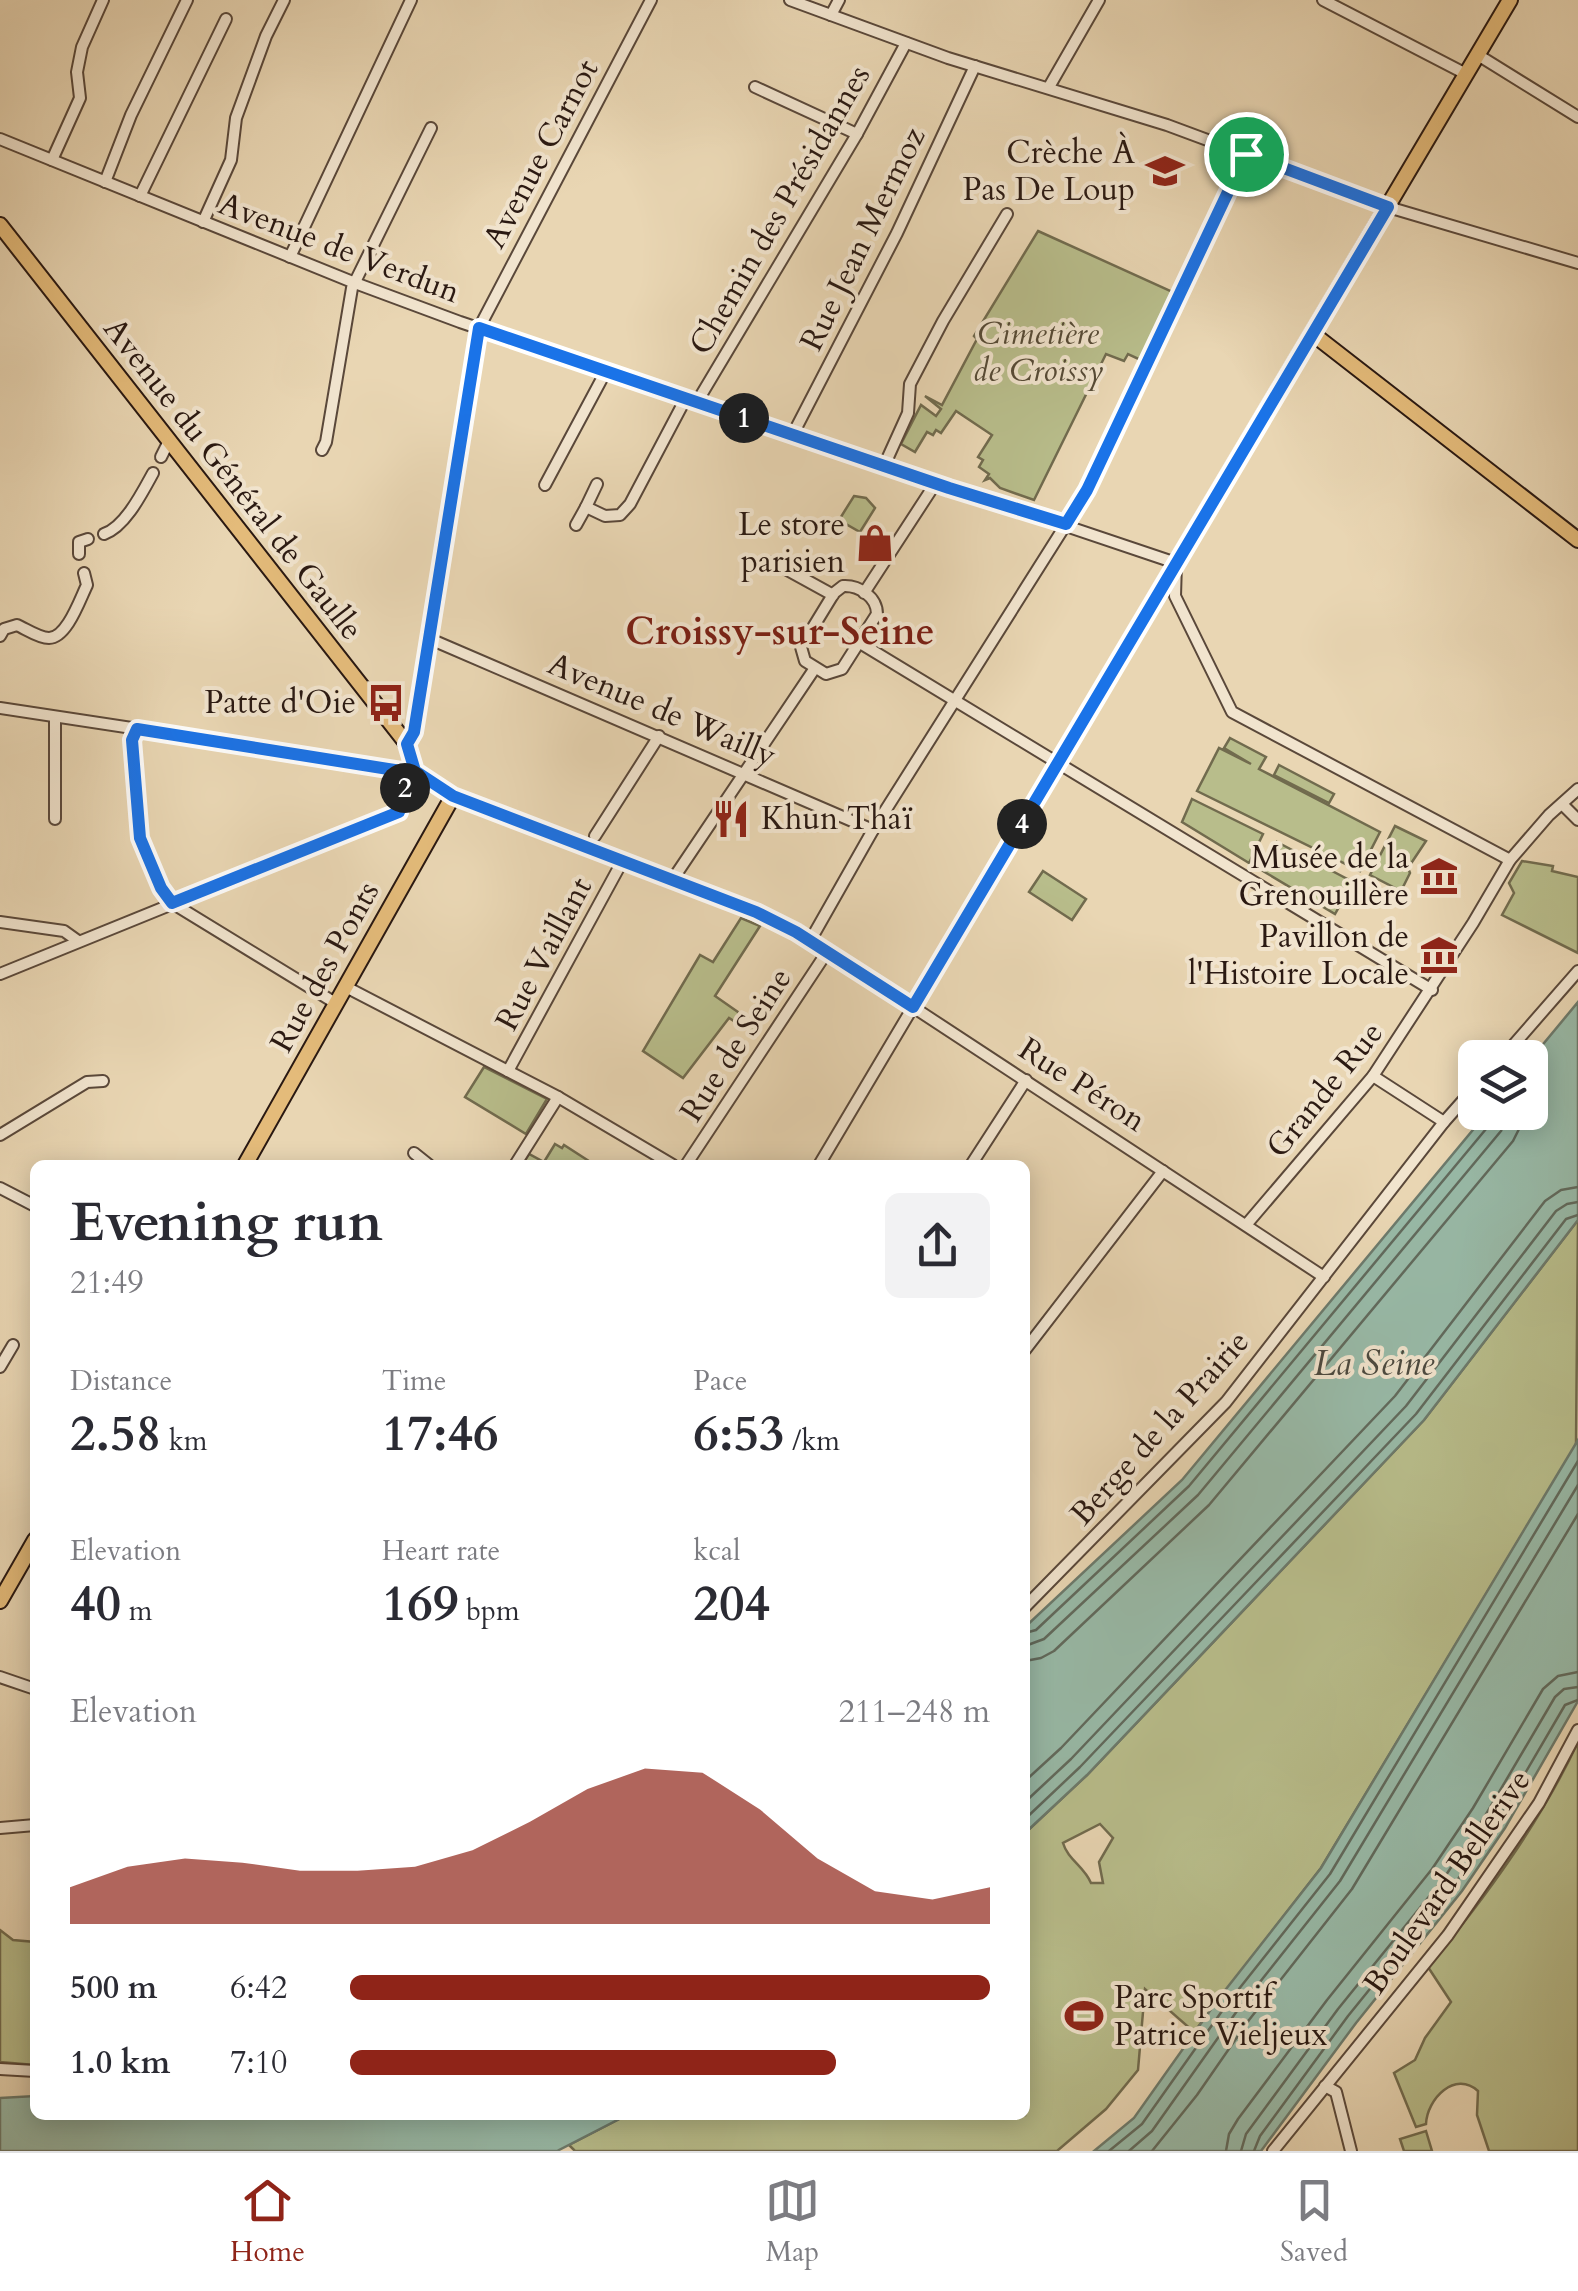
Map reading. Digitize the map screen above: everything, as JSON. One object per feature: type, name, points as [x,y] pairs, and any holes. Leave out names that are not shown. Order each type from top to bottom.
[{"type":"main road","points":[[913,1007],[1510,0]]},
{"type":"main road","name":"Avenue du Général de Gaulle","points":[[0,225],[407,744],[415,771]]},
{"type":"main road","points":[[1314,334],[1578,540]]},
{"type":"main road","name":"Rue Péron","points":[[415,771],[453,796],[756,912],[810,941],[913,1007]]},
{"type":"main road","name":"Rue des Ponts","points":[[249,1160],[453,796]]},
{"type":"main road","points":[[0,1602],[30,1549]]},
{"type":"street","points":[[52,160],[80,98],[77,72],[82,46],[103,0]]},
{"type":"street","points":[[104,182],[130,115],[186,0]]},
{"type":"street","points":[[204,222],[231,160],[236,118],[266,36],[284,0]]},
{"type":"street","points":[[290,257],[411,0]]},
{"type":"street","name":"Avenue Carnot","points":[[407,744],[414,732],[479,328],[650,0]]},
{"type":"street","points":[[790,0],[975,66],[1167,125],[1388,207],[1578,263]]},
{"type":"street","points":[[831,15],[838,0]]},
{"type":"street","points":[[1049,88],[1099,0]]},
{"type":"street","points":[[1323,0],[1466,74]]},
{"type":"street","points":[[140,196],[226,19]]},
{"type":"street","name":"Chemin des Présidannes","points":[[586,507],[605,516],[620,514],[630,504],[856,134],[906,43]]},
{"type":"street","points":[[1478,55],[1578,116]]},
{"type":"street","name":"Rue Jean Mermoz","points":[[794,434],[897,233],[975,66]]},
{"type":"street","points":[[754,86],[856,134]]},
{"type":"street","points":[[322,450],[354,283],[431,128]]},
{"type":"street","name":"Avenue de Verdun","points":[[0,138],[354,283],[1176,563]]},
{"type":"street","points":[[810,941],[873,830],[1087,490],[1246,154]]},
{"type":"street","points":[[884,466],[908,413],[910,384],[1007,214]]},
{"type":"street","points":[[545,486],[606,371]]},
{"type":"street","points":[[160,457],[169,441]]},
{"type":"street","points":[[104,534],[112,532],[133,511],[152,473]]},
{"type":"street","points":[[576,525],[598,484]]},
{"type":"street","points":[[864,594],[936,484]]},
{"type":"street","points":[[78,554],[79,542],[88,539]]},
{"type":"street","points":[[770,562],[832,595]]},
{"type":"street","points":[[1176,563],[1175,596],[1232,712],[1510,860]]},
{"type":"street","points":[[0,636],[4,629],[18,625],[44,638],[62,633],[87,585],[84,573]]},
{"type":"street","points":[[848,586],[864,594],[874,600],[877,612],[860,642],[836,674],[814,668],[804,660],[800,647],[832,595],[848,586]]},
{"type":"street","name":"Avenue de Wailly","points":[[430,639],[873,830]]},
{"type":"street","points":[[860,642],[1432,990]]},
{"type":"street","points":[[673,879],[814,668]]},
{"type":"street","points":[[0,708],[415,771]]},
{"type":"street","points":[[55,717],[55,819]]},
{"type":"street","points":[[137,729],[132,740],[140,838],[161,888],[172,903],[337,1004]]},
{"type":"street","points":[[595,836],[659,736]]},
{"type":"street","points":[[0,974],[399,812],[406,784],[415,771]]},
{"type":"street","name":"Grande Rue","points":[[1246,1225],[1373,1076],[1432,990],[1510,860],[1578,788]]},
{"type":"street","points":[[1562,804],[1578,820]]},
{"type":"street","name":"Rue Vaillant","points":[[508,1071],[622,860]]},
{"type":"street","points":[[0,922],[64,931],[78,941]]},
{"type":"street","name":"Rue de Seine","points":[[689,1160],[827,952]]},
{"type":"street","points":[[1518,1040],[1578,972]]},
{"type":"street","points":[[346,986],[558,1097],[665,1160]]},
{"type":"street","points":[[822,1160],[913,1007]]},
{"type":"street","name":"Rue Péron","points":[[913,1007],[1324,1277]]},
{"type":"street","points":[[1373,1076],[1444,1122]]},
{"type":"street","points":[[974,1160],[1026,1080]]},
{"type":"street","points":[[0,1135],[87,1082],[103,1082]]},
{"type":"street","points":[[518,1160],[558,1097]]},
{"type":"street","name":"Berge de la Prairie","points":[[1030,1602],[1226,1402],[1458,1107]]},
{"type":"street","points":[[414,1153],[423,1160]]},
{"type":"street","points":[[1030,1344],[1163,1171]]},
{"type":"street","points":[[0,1188],[30,1203]]},
{"type":"street","points":[[0,1367],[13,1345]]},
{"type":"street","points":[[0,1677],[30,1687]]},
{"type":"street","name":"Boulevard Bellerive","points":[[1273,2151],[1448,1935],[1538,1803],[1578,1730]]},
{"type":"street","points":[[0,1828],[30,1825]]},
{"type":"street","points":[[0,2069],[30,2071]]},
{"type":"street","points":[[1325,2086],[1336,2092],[1351,2151]]},
{"type":"green space","name":"Cimetière de Croissy","points":[[1038,231],[1175,293],[1143,361],[1128,354],[1124,361],[1106,354],[1034,500],[1000,488],[990,478],[985,480],[989,474],[979,467],[983,460],[978,457],[992,435],[956,411],[941,433],[927,432],[915,452],[901,444],[921,405],[936,416],[941,409],[925,396],[942,405],[977,339],[974,336]]},
{"type":"green space","points":[[854,496],[866,498],[875,508],[860,532],[839,520]]},
{"type":"green space","points":[[1230,738],[1266,757],[1259,769],[1380,832],[1360,871],[1197,791],[1219,748],[1251,764],[1224,748]]},
{"type":"green space","points":[[1279,765],[1334,794],[1329,803],[1274,775]]},
{"type":"green space","points":[[1192,799],[1263,834],[1249,863],[1182,822]]},
{"type":"green space","points":[[1395,826],[1426,841],[1408,868],[1410,873],[1401,891],[1370,875]]},
{"type":"green space","points":[[1277,842],[1353,882],[1335,914],[1263,871]]},
{"type":"green space","points":[[1522,861],[1553,866],[1552,871],[1578,877],[1578,953],[1502,915],[1514,893],[1509,883]]},
{"type":"green space","points":[[1043,871],[1086,899],[1072,920],[1029,892]]},
{"type":"green space","points":[[741,918],[760,926],[715,996],[758,1026],[753,1033],[729,1018],[683,1078],[643,1051],[700,955],[713,962]]},
{"type":"green space","points":[[484,1067],[547,1099],[526,1134],[465,1097]]},
{"type":"green space","points":[[555,1144],[562,1148],[564,1145],[587,1160],[545,1160]]},
{"type":"green space","points":[[1578,1220],[1576,1445],[1321,1868],[1194,2032],[1145,1989],[1138,2070],[1106,2109],[1057,2151],[575,2151],[569,2145],[617,2120],[1030,2120],[1030,1828],[1087,1775],[1424,1420]],"holes":[[[1100,1824],[1113,1838],[1099,1862],[1103,1883],[1091,1883],[1063,1843]]]},
{"type":"green space","points":[[1578,1742],[1578,2151],[1489,2151],[1477,2115],[1478,2091],[1460,2084],[1444,2090],[1431,2105],[1426,2124],[1416,2127],[1394,2073],[1415,2060],[1425,2038],[1451,2002],[1428,1967],[1510,1859],[1547,1802]]},
{"type":"green space","points":[[0,1930],[13,1940],[30,1942],[30,2065],[0,2062]]},
{"type":"green space","points":[[1426,2131],[1432,2151],[1404,2151],[1400,2139]]},
{"type":"water","name":"La Seine","points":[[1578,1002],[1578,1220],[1424,1420],[1087,1775],[1030,1828],[1030,1622],[1182,1480],[1473,1130],[1548,1130],[1547,1040]]},
{"type":"water","points":[[1578,1440],[1578,1701],[1505,1828],[1462,1891],[1356,2023],[1261,2151],[1094,2151],[1134,2118],[1219,1998],[1321,1868]]},
{"type":"water","points":[[30,2096],[30,2120],[617,2120],[557,2151],[0,2151],[0,2098]]},
{"type":"place","name":"Crèche À Pas De Loup","points":[[1165,171]]},
{"type":"place","name":"Le store parisien","points":[[875,543]]},
{"type":"place","name":"Patte d'Oie","points":[[386,703]]},
{"type":"place","name":"Khun Thaï","points":[[731,819]]},
{"type":"place","name":"Musée de la Grenouillère","points":[[1439,876]]},
{"type":"place","name":"Pavillon de l'Histoire Locale","points":[[1439,955]]},
{"type":"place","name":"Parc Sportif Patrice Vieljeux","points":[[1084,2016]]},
{"type":"district","name":"Croissy-sur-Seine","points":[[780,632]]},
{"type":"route","points":[[1246,154],[1087,490],[1066,524],[479,328],[414,732],[407,744],[415,771],[406,784],[399,812],[172,903],[161,888],[140,838],[132,740],[137,729],[415,771],[453,796],[756,912],[796,932],[913,1007],[1388,207],[1246,154]]}]
